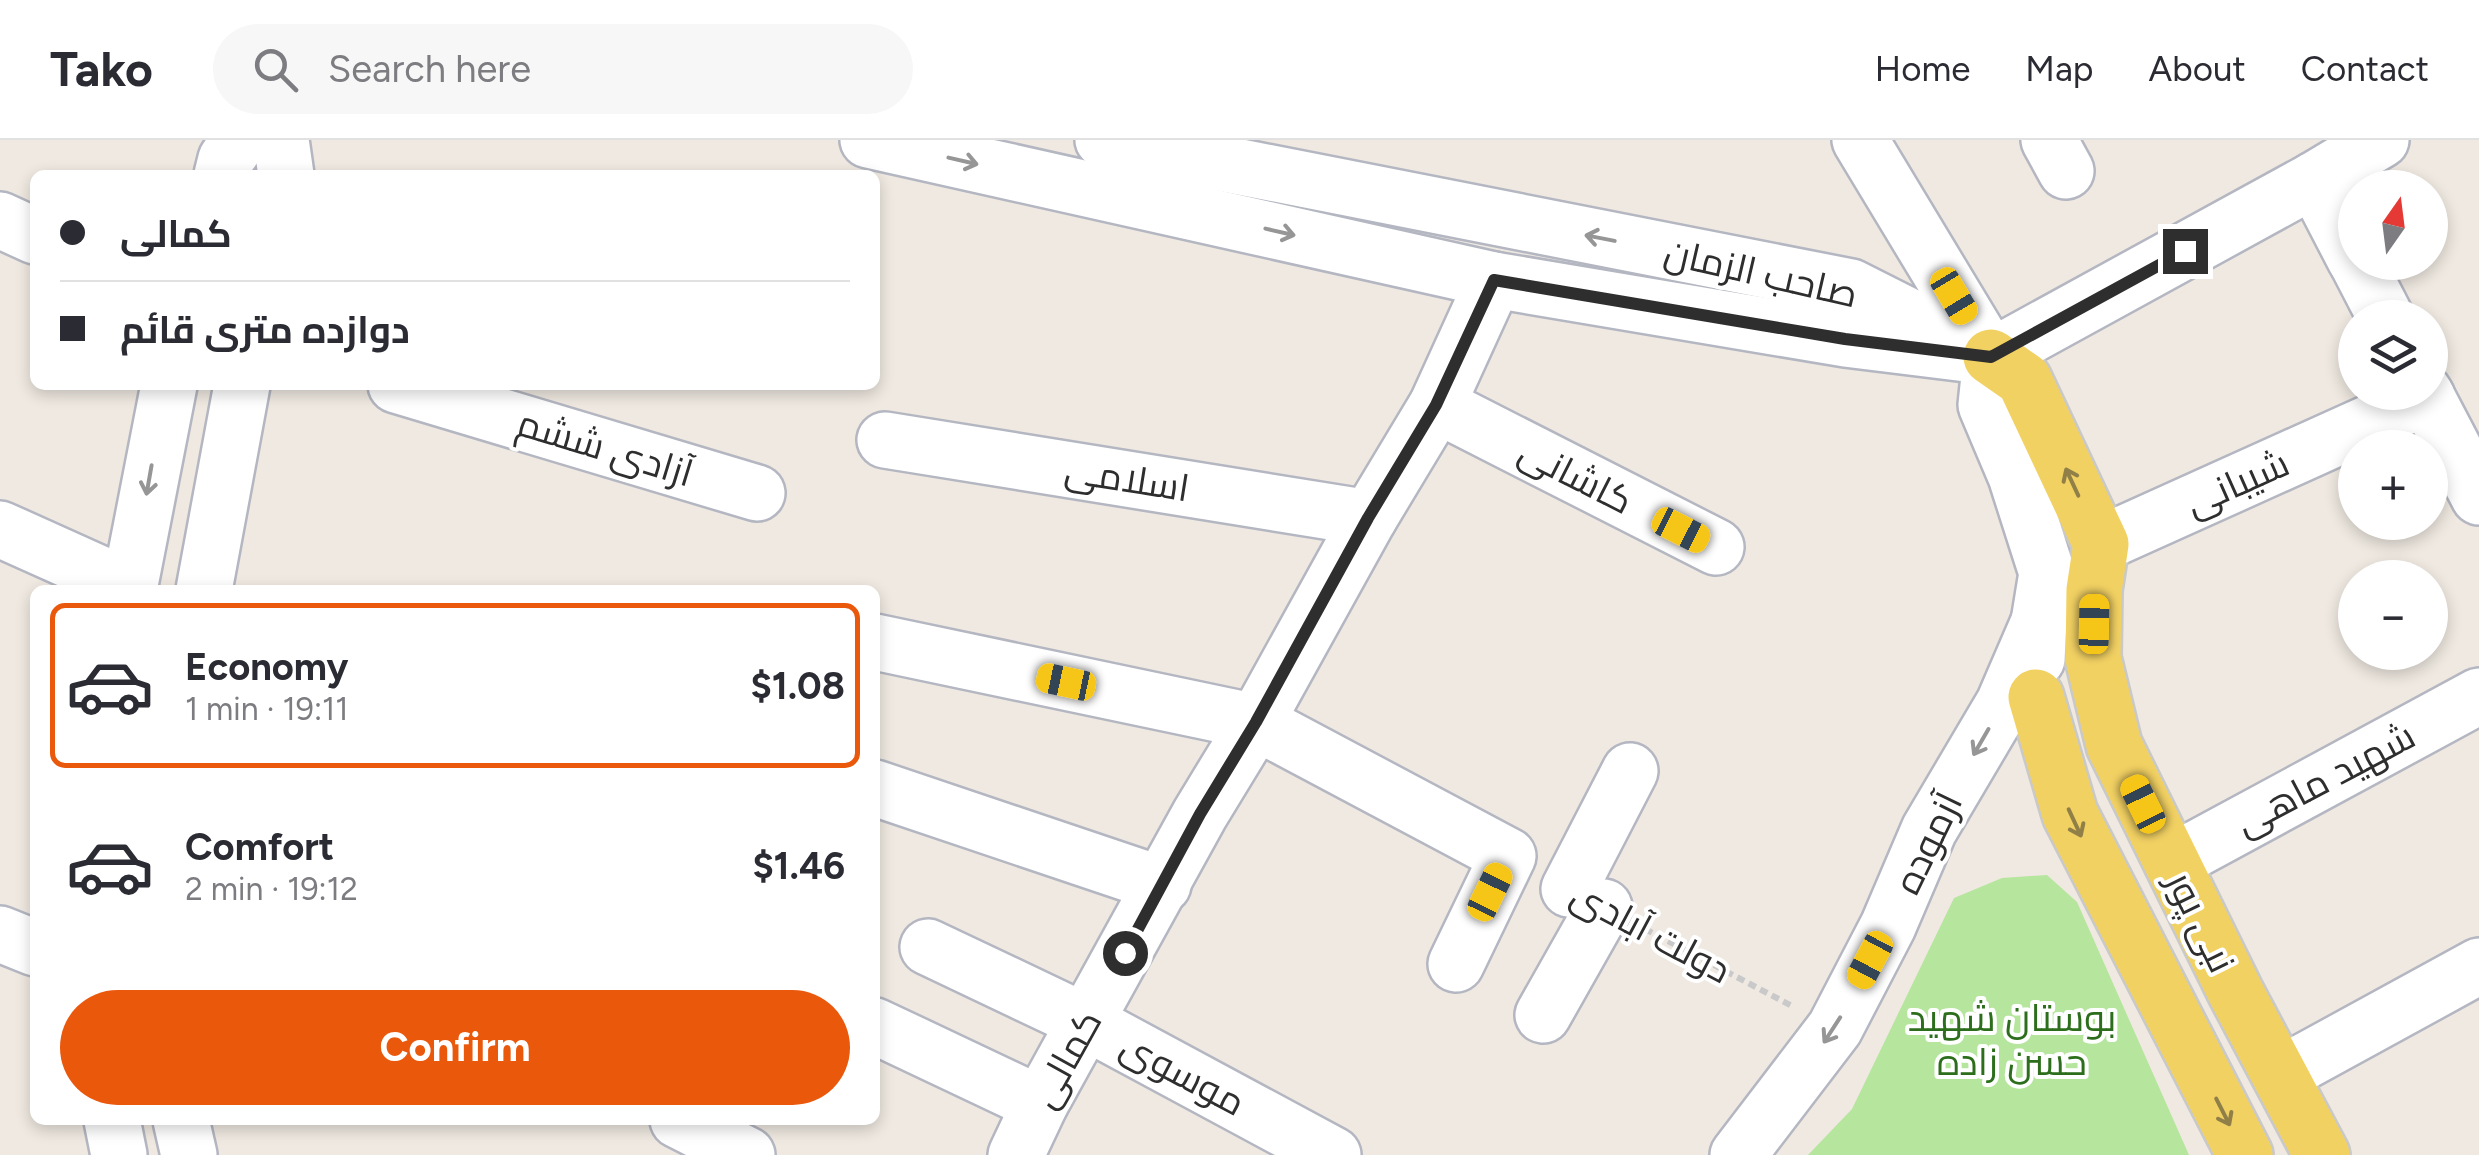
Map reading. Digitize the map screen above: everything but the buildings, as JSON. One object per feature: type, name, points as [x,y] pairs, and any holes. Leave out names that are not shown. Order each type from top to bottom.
[{"type":"main road","points":[[1991,357],[2024,380],[2101,544]]},
{"type":"main road","name":"نبی پور","points":[[2101,544],[2094,590],[2094,658],[2114,745],[2322,1155]]},
{"type":"main road","name":"نبی پور","points":[[2036,696],[2070,814],[2246,1155]]},
{"type":"street","points":[[223,170],[240,140]]},
{"type":"street","points":[[280,140],[285,170]]},
{"type":"street","name":"صاحب الزمان","points":[[868,140],[1494,280],[1845,339],[1991,357]]},
{"type":"street","name":"صاحب الزمان","points":[[1103,140],[1851,287],[1991,357]]},
{"type":"street","points":[[1863,141],[1991,357],[2381,140]]},
{"type":"street","points":[[2314,180],[2338,226]]},
{"type":"street","points":[[0,220],[30,234]]},
{"type":"street","name":"کمالی","points":[[1016,1155],[1040,1104],[1200,814],[1436,405],[1494,280]]},
{"type":"street","name":"نبی پور","points":[[1991,357],[1986,405],[2016,476],[2047,572],[2039,622],[2036,696]]},
{"type":"street","points":[[130,585],[168,390]]},
{"type":"street","points":[[205,585],[241,390]]},
{"type":"street","name":"آزادی ششم","points":[[413,390],[757,493]]},
{"type":"street","name":"کاشانی","points":[[1436,405],[1716,548]]},
{"type":"street","name":"شیبانی","points":[[2101,544],[2393,410]]},
{"type":"street","points":[[2434,410],[2479,497]]},
{"type":"street","name":"اسلامی","points":[[885,440],[1368,518]]},
{"type":"street","points":[[0,530],[122,585]]},
{"type":"street","name":"آزموده","points":[[1738,1155],[1834,1028],[1888,926],[1929,830],[2004,703],[2039,622]]},
{"type":"street","points":[[880,643],[1256,722],[1508,856],[1456,964]]},
{"type":"street","name":"شهید ماهی","points":[[2172,862],[2479,696]]},
{"type":"street","points":[[1543,1015],[1630,771]]},
{"type":"street","points":[[880,790],[1163,884]]},
{"type":"street","points":[[0,934],[30,946]]},
{"type":"street","name":"موسوی","points":[[928,948],[1086,1022],[1334,1155]]},
{"type":"street","points":[[2280,1074],[2479,966]]},
{"type":"street","points":[[880,1028],[1040,1104]]},
{"type":"street","points":[[113,1125],[120,1155]]},
{"type":"street","points":[[182,1125],[188,1155]]},
{"type":"street","points":[[688,1125],[748,1155]]},
{"type":"path","name":"دولت آبادی","points":[[1586,898],[1834,1028]]},
{"type":"green space","name":"بوستان شهید حسن زاده","points":[[2047,875],[2077,902],[2189,1155],[1808,1155],[1852,1109],[1954,898],[2002,878]]},
{"type":"route","points":[[1125,953],[1200,814],[1436,405],[1494,280],[1845,339],[1991,357],[2185,251]]}]
